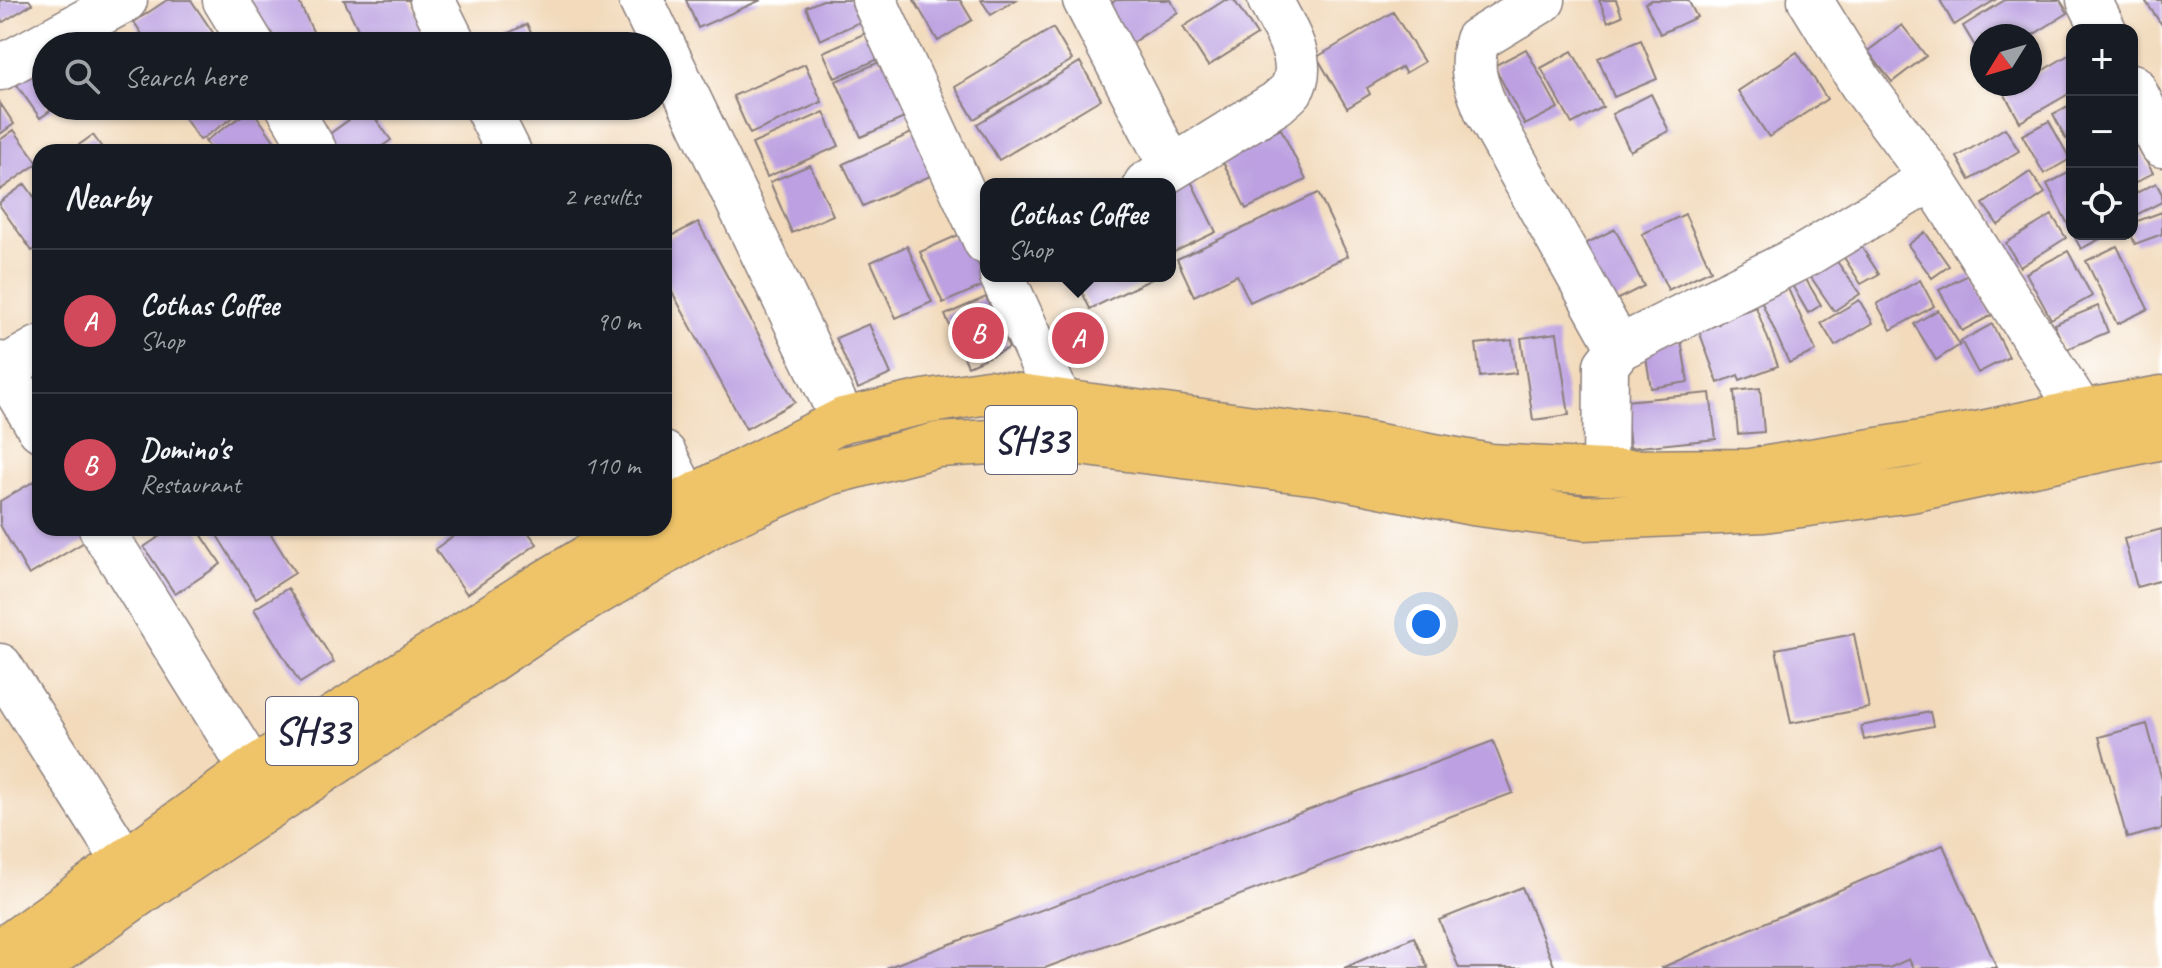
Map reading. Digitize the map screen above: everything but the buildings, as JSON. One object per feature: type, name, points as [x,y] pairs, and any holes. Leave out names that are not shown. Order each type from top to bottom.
[{"type":"main road","name":"SH33","points":[[675,504],[843,420],[988,392],[1350,441],[1490,466],[1605,472],[1750,471],[1982,433],[2162,398]]},
{"type":"main road","name":"SH33","points":[[34,968],[147,888],[549,621],[718,521],[829,473],[937,445],[1048,439],[1319,473],[1472,503],[1584,518],[1764,510],[1911,490],[2162,437]]},
{"type":"main road","name":"SH33","points":[[0,952],[252,770],[526,594],[623,536]]},
{"type":"street","points":[[66,32],[125,0]]},
{"type":"street","points":[[225,0],[244,32]]},
{"type":"street","points":[[432,0],[448,32]]},
{"type":"street","points":[[641,0],[656,32]]},
{"type":"street","points":[[874,0],[980,229]]},
{"type":"street","points":[[1085,0],[1159,176],[1277,103],[1291,89],[1298,70],[1295,54],[1270,0]]},
{"type":"street","points":[[1543,0],[1477,40],[1472,58],[1473,77],[1487,112],[1619,348]]},
{"type":"street","points":[[1810,0],[1861,83],[1932,178],[2081,412]]},
{"type":"street","points":[[2089,0],[2101,24]]},
{"type":"street","points":[[0,68],[32,51]]},
{"type":"street","points":[[672,64],[843,420]]},
{"type":"street","points":[[2137,96],[2162,145]]},
{"type":"street","points":[[296,120],[310,144]]},
{"type":"street","points":[[493,120],[505,144]]},
{"type":"street","points":[[1605,472],[1606,365],[1619,348],[1807,254],[1932,178]]},
{"type":"street","points":[[1005,282],[1060,402]]},
{"type":"street","points":[[14,360],[32,408]]},
{"type":"street","points":[[106,536],[252,770]]},
{"type":"street","points":[[0,666],[125,862]]},
{"type":"place","name":"Domino's","points":[[978,333]]},
{"type":"place","name":"Cothas Coffee","points":[[1078,338]]}]
